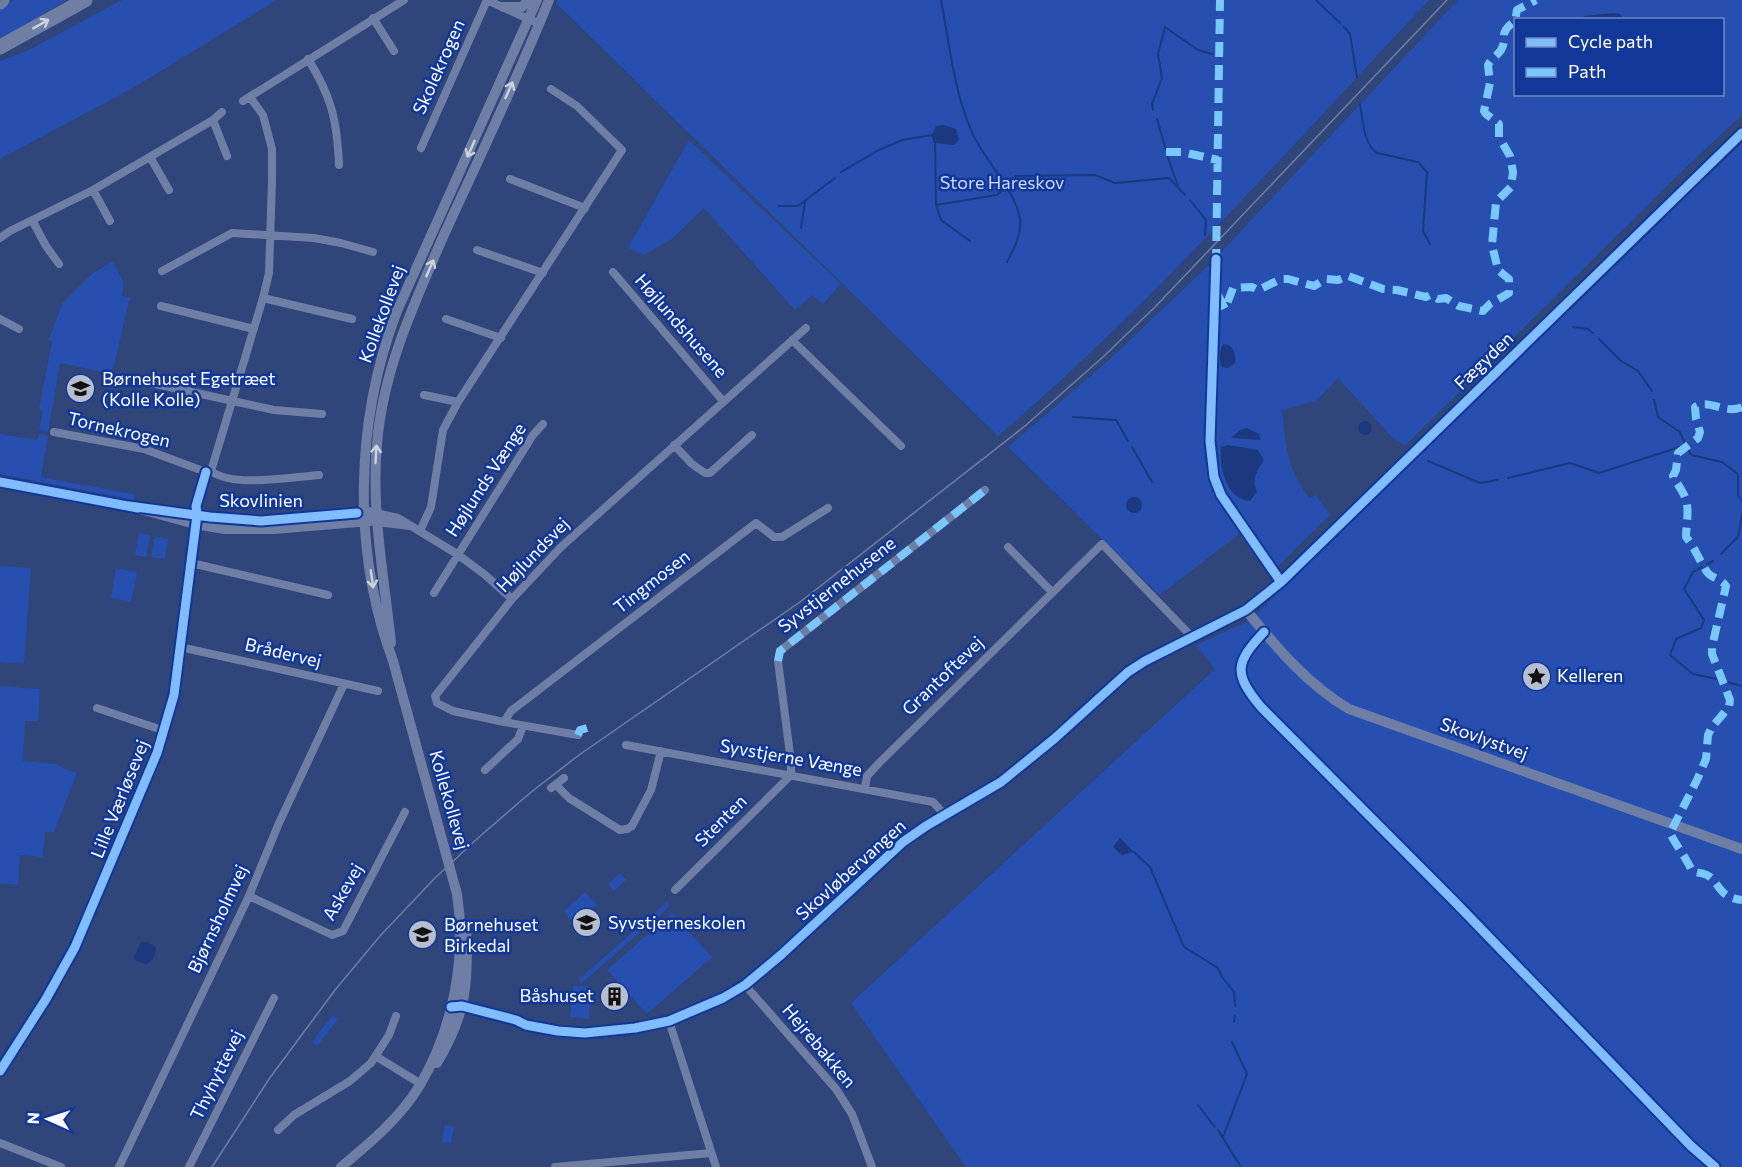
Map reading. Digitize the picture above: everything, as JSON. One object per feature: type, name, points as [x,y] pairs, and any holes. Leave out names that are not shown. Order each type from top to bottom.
[{"type":"highway","points":[[0,46],[84,1]]},
{"type":"street","points":[[211,471],[269,273],[272,149],[263,115],[246,99],[404,0]]},
{"type":"street","name":"Skolekrogen","points":[[422,148],[487,0],[534,21]]},
{"type":"street","points":[[503,7],[522,7],[529,0]]},
{"type":"street","name":"Kollekollevej","points":[[534,21],[537,0]]},
{"type":"street","name":"Kollekollevej","points":[[341,1167],[390,1123],[429,1076],[442,1054],[458,1009],[460,914],[448,858],[393,661],[370,517],[366,440],[375,386],[390,331],[534,21],[549,0]]},
{"type":"street","points":[[373,18],[394,51]]},
{"type":"street","points":[[308,60],[322,81],[333,108],[338,135],[339,165]]},
{"type":"street","points":[[420,531],[430,507],[443,430],[458,402],[622,150],[577,106],[551,89]]},
{"type":"street","points":[[0,238],[93,190],[213,120],[222,112]]},
{"type":"street","points":[[213,120],[227,156]]},
{"type":"street","name":"Fægyden","points":[[1246,610],[1281,582],[1742,133]]},
{"type":"street","points":[[150,157],[169,190]]},
{"type":"street","points":[[510,179],[585,208]]},
{"type":"street","points":[[93,190],[110,221]]},
{"type":"street","points":[[32,220],[59,264]]},
{"type":"street","points":[[162,272],[232,233],[314,238],[373,252]]},
{"type":"street","points":[[477,250],[543,273]]},
{"type":"street","name":"Højlundshusene","points":[[614,272],[723,401]]},
{"type":"street","points":[[263,298],[352,319]]},
{"type":"street","points":[[161,306],[254,329]]},
{"type":"street","points":[[446,318],[501,338]]},
{"type":"street","points":[[0,319],[19,329]]},
{"type":"street","name":"Højlundsvej","points":[[504,722],[453,711],[437,703],[435,700],[437,693],[513,599],[561,547],[806,328]]},
{"type":"street","points":[[792,340],[901,446]]},
{"type":"street","points":[[142,381],[274,410],[322,414]]},
{"type":"street","points":[[424,395],[458,402]]},
{"type":"street","name":"Højlunds Vænge","points":[[434,593],[533,435],[543,423]]},
{"type":"street","name":"Tornekrogen","points":[[54,432],[144,449],[232,479],[319,476]]},
{"type":"street","points":[[674,445],[692,464],[705,473],[710,473],[752,435]]},
{"type":"street","name":"Skovlinien","points":[[0,482],[196,519],[240,530],[370,517]]},
{"type":"street","name":"Syvstjernehusene","points":[[791,775],[778,661],[780,651],[985,490]]},
{"type":"street","name":"Tingmosen","points":[[504,722],[512,711],[756,523],[774,537],[782,537],[828,508]]},
{"type":"street","name":"Højlunds Vænge","points":[[370,517],[410,526],[420,531],[457,554],[513,599]]},
{"type":"street","name":"Lille Værløsevej","points":[[0,1071],[46,999],[75,947],[142,791],[165,731],[174,695],[196,519]]},
{"type":"street","name":"Grantoftevej","points":[[865,788],[867,776],[880,762],[1102,544],[1193,638]]},
{"type":"street","points":[[1008,547],[1052,592]]},
{"type":"street","points":[[190,563],[328,595]]},
{"type":"street","name":"Skovløbervangen","points":[[458,1009],[515,1026],[526,1025],[558,1032],[585,1033],[617,1031],[669,1021],[706,1006],[745,985],[782,954],[903,842],[1001,782],[1054,739],[1128,672],[1145,661],[1246,610]]},
{"type":"street","name":"Skovlystvej","points":[[1246,610],[1310,681],[1331,699],[1349,709],[1742,849]]},
{"type":"street","name":"Brådervej","points":[[180,647],[378,691]]},
{"type":"street","name":"Bjørnsholmvej","points":[[120,1167],[249,896],[279,823],[344,684]]},
{"type":"street","points":[[97,708],[165,731]]},
{"type":"street","points":[[504,722],[578,735]]},
{"type":"street","points":[[485,770],[518,739],[524,726]]},
{"type":"street","name":"Syvstjerne Vænge","points":[[626,745],[933,802],[945,815]]},
{"type":"street","points":[[564,778],[554,786],[620,830],[627,830],[632,826],[651,790],[661,751]]},
{"type":"street","name":"Stenten","points":[[675,891],[791,775]]},
{"type":"street","name":"Askevej","points":[[249,896],[332,935],[338,935],[343,931],[405,812]]},
{"type":"street","name":"Hejrebakken","points":[[745,985],[845,1101],[872,1167]]},
{"type":"street","name":"Thyhyttevej","points":[[189,1167],[274,998]]},
{"type":"street","points":[[278,1130],[294,1115],[350,1081],[377,1057],[396,1016]]},
{"type":"street","points":[[669,1021],[716,1167]]},
{"type":"street","points":[[377,1057],[421,1084]]},
{"type":"street","points":[[0,1143],[61,1167]]},
{"type":"street","points":[[555,1167],[602,1165],[711,1153]]},
{"type":"green space","points":[[14,0],[66,0],[0,41],[0,9]]},
{"type":"green space","points":[[122,0],[277,0],[133,88],[0,159],[0,61],[29,50]]},
{"type":"green space","name":"Store Hareskov","points":[[557,0],[1429,0],[1166,279],[1111,333],[998,436],[556,3]]},
{"type":"green space","points":[[1458,0],[1742,0],[1742,115],[1682,171],[1405,446],[1392,437],[1338,378],[1316,401],[1282,410],[1291,466],[1309,498],[1316,495],[1330,515],[1269,575],[1239,534],[1160,595],[1008,447],[1108,361],[1211,263]]},
{"type":"green space","points":[[689,140],[841,284],[823,304],[812,295],[795,310],[704,208],[672,239],[644,255],[628,248]]},
{"type":"green space","points":[[1742,143],[1742,1167],[966,1167],[851,1003],[1215,669],[1196,645],[1249,621]]},
{"type":"green space","points":[[112,261],[124,282],[122,296],[130,297],[112,374],[60,363],[48,432],[39,430],[43,411],[39,409],[52,342],[49,339],[62,304],[92,274]]},
{"type":"green space","points":[[0,434],[37,440],[39,434],[48,436],[41,477],[134,494],[134,500],[0,474]]},
{"type":"green space","points":[[139,533],[150,535],[146,557],[135,555]]},
{"type":"green space","points":[[155,536],[168,539],[165,559],[151,557]]},
{"type":"green space","points":[[0,566],[31,568],[24,664],[0,662]]},
{"type":"green space","points":[[116,568],[137,572],[131,602],[111,598]]},
{"type":"green space","points":[[0,686],[40,689],[38,721],[25,721],[23,761],[58,764],[64,769],[77,773],[54,832],[45,832],[43,857],[20,855],[18,885],[0,883]]},
{"type":"green space","points":[[620,873],[626,880],[614,891],[608,884]]},
{"type":"green space","points":[[585,892],[597,905],[581,920],[570,919],[564,911]]},
{"type":"green space","points":[[667,902],[670,906],[581,984],[578,980]]},
{"type":"green space","points":[[672,913],[712,957],[647,1014],[607,970]]},
{"type":"green space","points":[[573,986],[592,987],[589,1019],[570,1017]]},
{"type":"green space","points":[[333,1015],[338,1019],[317,1046],[312,1042]]},
{"type":"green space","points":[[445,1125],[454,1127],[451,1144],[442,1142]]},
{"type":"shaded area","points":[[1614,13],[1620,14],[1623,18],[1583,18]]},
{"type":"shaded area","points":[[943,125],[956,129],[959,140],[954,145],[935,143],[932,135],[936,126]]},
{"type":"shaded area","points":[[1223,344],[1230,346],[1235,353],[1235,363],[1228,368],[1222,367],[1220,362]]},
{"type":"shaded area","points":[[1362,421],[1368,421],[1372,428],[1368,435],[1362,435],[1358,431],[1358,425]]},
{"type":"shaded area","points":[[1247,428],[1259,434],[1261,440],[1231,438],[1240,430]]},
{"type":"shaded area","points":[[1228,445],[1258,450],[1264,460],[1256,476],[1257,492],[1250,501],[1235,495],[1226,481],[1221,464],[1221,447]]},
{"type":"shaded area","points":[[1134,497],[1140,499],[1142,505],[1140,511],[1134,513],[1128,511],[1126,505],[1128,499]]},
{"type":"shaded area","points":[[1120,838],[1134,852],[1122,855],[1113,847]]},
{"type":"shaded area","points":[[141,942],[147,942],[156,947],[154,957],[146,964],[136,961],[134,957]]},
{"type":"waterway","points":[[941,0],[965,115],[976,141],[1006,185],[1020,219],[1019,236],[1007,262]]},
{"type":"waterway","points":[[1316,0],[1340,23]]},
{"type":"waterway","points":[[1153,110],[1152,104],[1162,78],[1158,54],[1165,27],[1198,50],[1212,54]]},
{"type":"waterway","points":[[1344,27],[1350,34],[1357,77]]},
{"type":"waterway","points":[[1360,104],[1364,131],[1372,149],[1377,153],[1418,162],[1427,172],[1423,231],[1430,244]]},
{"type":"waterway","points":[[1157,119],[1166,150]]},
{"type":"waterway","points":[[841,172],[877,151],[902,140],[932,135],[935,143],[936,205],[997,195],[1016,176],[1095,175],[1115,183],[1169,178],[1185,195]]},
{"type":"waterway","points":[[1167,155],[1178,186]]},
{"type":"waterway","points":[[779,206],[798,206],[835,178]]},
{"type":"waterway","points":[[1190,200],[1206,220],[1205,235]]},
{"type":"waterway","points":[[801,228],[805,202]]},
{"type":"waterway","points":[[936,205],[941,220],[970,241]]},
{"type":"waterway","points":[[1573,327],[1588,329],[1593,333]]},
{"type":"waterway","points":[[1599,339],[1621,361],[1638,371],[1652,391]]},
{"type":"waterway","points":[[1654,400],[1658,417],[1680,432],[1686,446]]},
{"type":"waterway","points":[[1073,417],[1116,420],[1128,441]]},
{"type":"waterway","points":[[1508,478],[1570,463],[1599,473],[1686,445]]},
{"type":"waterway","points":[[1132,447],[1152,482]]},
{"type":"waterway","points":[[1688,449],[1691,455],[1722,462],[1738,474],[1738,496],[1742,501]]},
{"type":"waterway","points":[[1428,461],[1480,483],[1498,480]]},
{"type":"waterway","points":[[1721,554],[1738,537],[1742,515]]},
{"type":"waterway","points":[[1707,564],[1713,561]]},
{"type":"waterway","points":[[1702,567],[1693,572],[1684,589],[1704,620],[1701,628],[1676,639],[1670,655],[1693,674],[1721,680]]},
{"type":"waterway","points":[[1727,682],[1742,686]]},
{"type":"waterway","points":[[1134,852],[1150,867],[1184,947],[1218,968],[1234,992],[1235,1006]]},
{"type":"waterway","points":[[1234,1022],[1235,1016]]},
{"type":"waterway","points":[[1223,1137],[1247,1074],[1232,1042]]},
{"type":"waterway","points":[[1198,1105],[1215,1127]]},
{"type":"waterway","points":[[1218,1130],[1241,1167]]},
{"type":"tram line","points":[[212,1167],[269,1079],[335,990],[380,936],[434,879],[530,793],[579,755],[800,602],[1025,426],[1155,307],[1447,0]]},
{"type":"marked path","points":[[1216,264],[1220,0]]},
{"type":"marked path","points":[[1516,18],[1517,10],[1536,0]]},
{"type":"marked path","points":[[1218,295],[1225,309],[1233,288],[1252,287],[1258,290],[1281,279],[1314,286],[1326,279],[1338,280],[1348,276],[1383,289],[1426,297],[1430,295],[1438,299],[1446,298],[1459,306],[1483,311],[1509,293],[1509,279],[1498,270],[1492,245],[1496,202],[1511,187],[1513,172],[1510,156],[1499,137],[1499,124],[1484,111],[1490,83],[1488,65],[1501,50],[1504,33],[1514,22]]},
{"type":"marked path","points":[[1166,152],[1182,152],[1218,160]]},
{"type":"marked path","points":[[1742,407],[1729,409],[1706,404],[1695,407],[1700,432],[1698,438],[1678,453],[1673,476],[1687,504],[1686,537],[1707,572],[1726,586],[1712,654],[1730,700],[1729,707],[1708,735],[1706,759],[1670,833],[1692,871],[1707,875],[1728,896],[1742,900]]},
{"type":"marked path","points":[[778,661],[780,651],[985,490]]},
{"type":"marked path","points":[[578,735],[580,730],[587,728]]},
{"type":"cycle path","points":[[451,1007],[462,1006],[516,1020],[526,1025],[585,1033],[635,1028],[669,1021],[723,998],[745,985],[782,954],[903,842],[1001,782],[1054,739],[1128,672],[1145,661],[1246,610],[1281,582],[1742,133]]},
{"type":"cycle path","points":[[1216,259],[1210,441],[1214,477],[1221,495],[1281,582]]},
{"type":"cycle path","points":[[0,1071],[46,999],[75,947],[157,753],[174,695],[197,515],[196,506],[206,472]]},
{"type":"cycle path","points":[[0,482],[138,508]]},
{"type":"cycle path","points":[[129,506],[261,521],[357,513]]},
{"type":"cycle path","points":[[1264,632],[1247,652],[1241,668],[1246,685],[1261,707],[1455,902],[1691,1146],[1715,1167]]},
{"type":"place","name":"Børnehuset Egetræet (Kolle Kolle)","points":[[81,389]]},
{"type":"place","name":"Kelleren","points":[[1536,676]]},
{"type":"place","name":"Syvstjerneskolen","points":[[587,923]]},
{"type":"place","name":"Børnehuset Birkedal","points":[[423,935]]},
{"type":"place","name":"Båshuset","points":[[615,996]]}]
